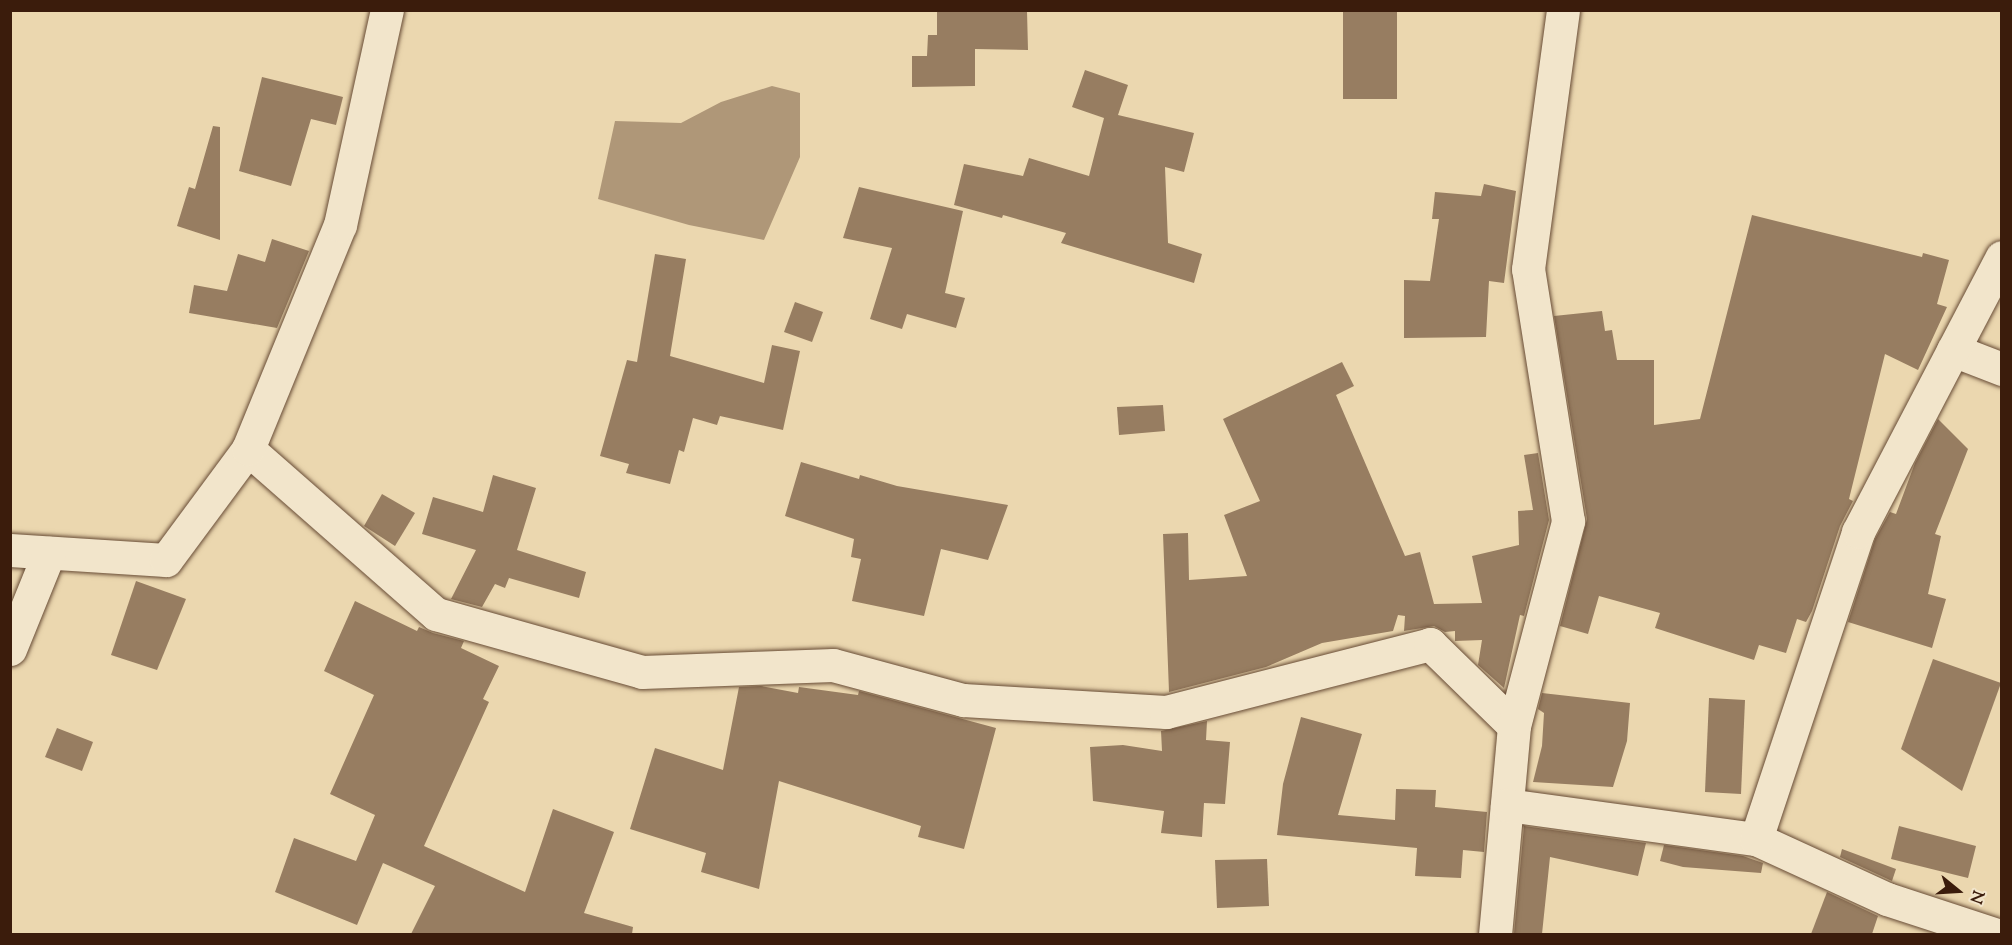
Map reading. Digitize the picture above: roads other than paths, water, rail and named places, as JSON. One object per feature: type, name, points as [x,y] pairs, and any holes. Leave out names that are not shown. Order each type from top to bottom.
[{"type":"street","points":[[10,550],[166,560],[248,449],[340,225],[387,10]]},
{"type":"street","points":[[1495,934],[1514,726],[1568,521],[1528,269],[1563,10]]},
{"type":"street","points":[[1756,839],[1858,532],[2001,257]]},
{"type":"street","points":[[1953,350],[2001,369]]},
{"type":"street","points":[[248,449],[436,614],[642,672],[833,665],[963,700],[1166,712],[1430,644],[1514,726]]},
{"type":"street","points":[[10,649],[49,553]]},
{"type":"street","points":[[1507,805],[1756,839],[1887,899],[1994,934]]}]
